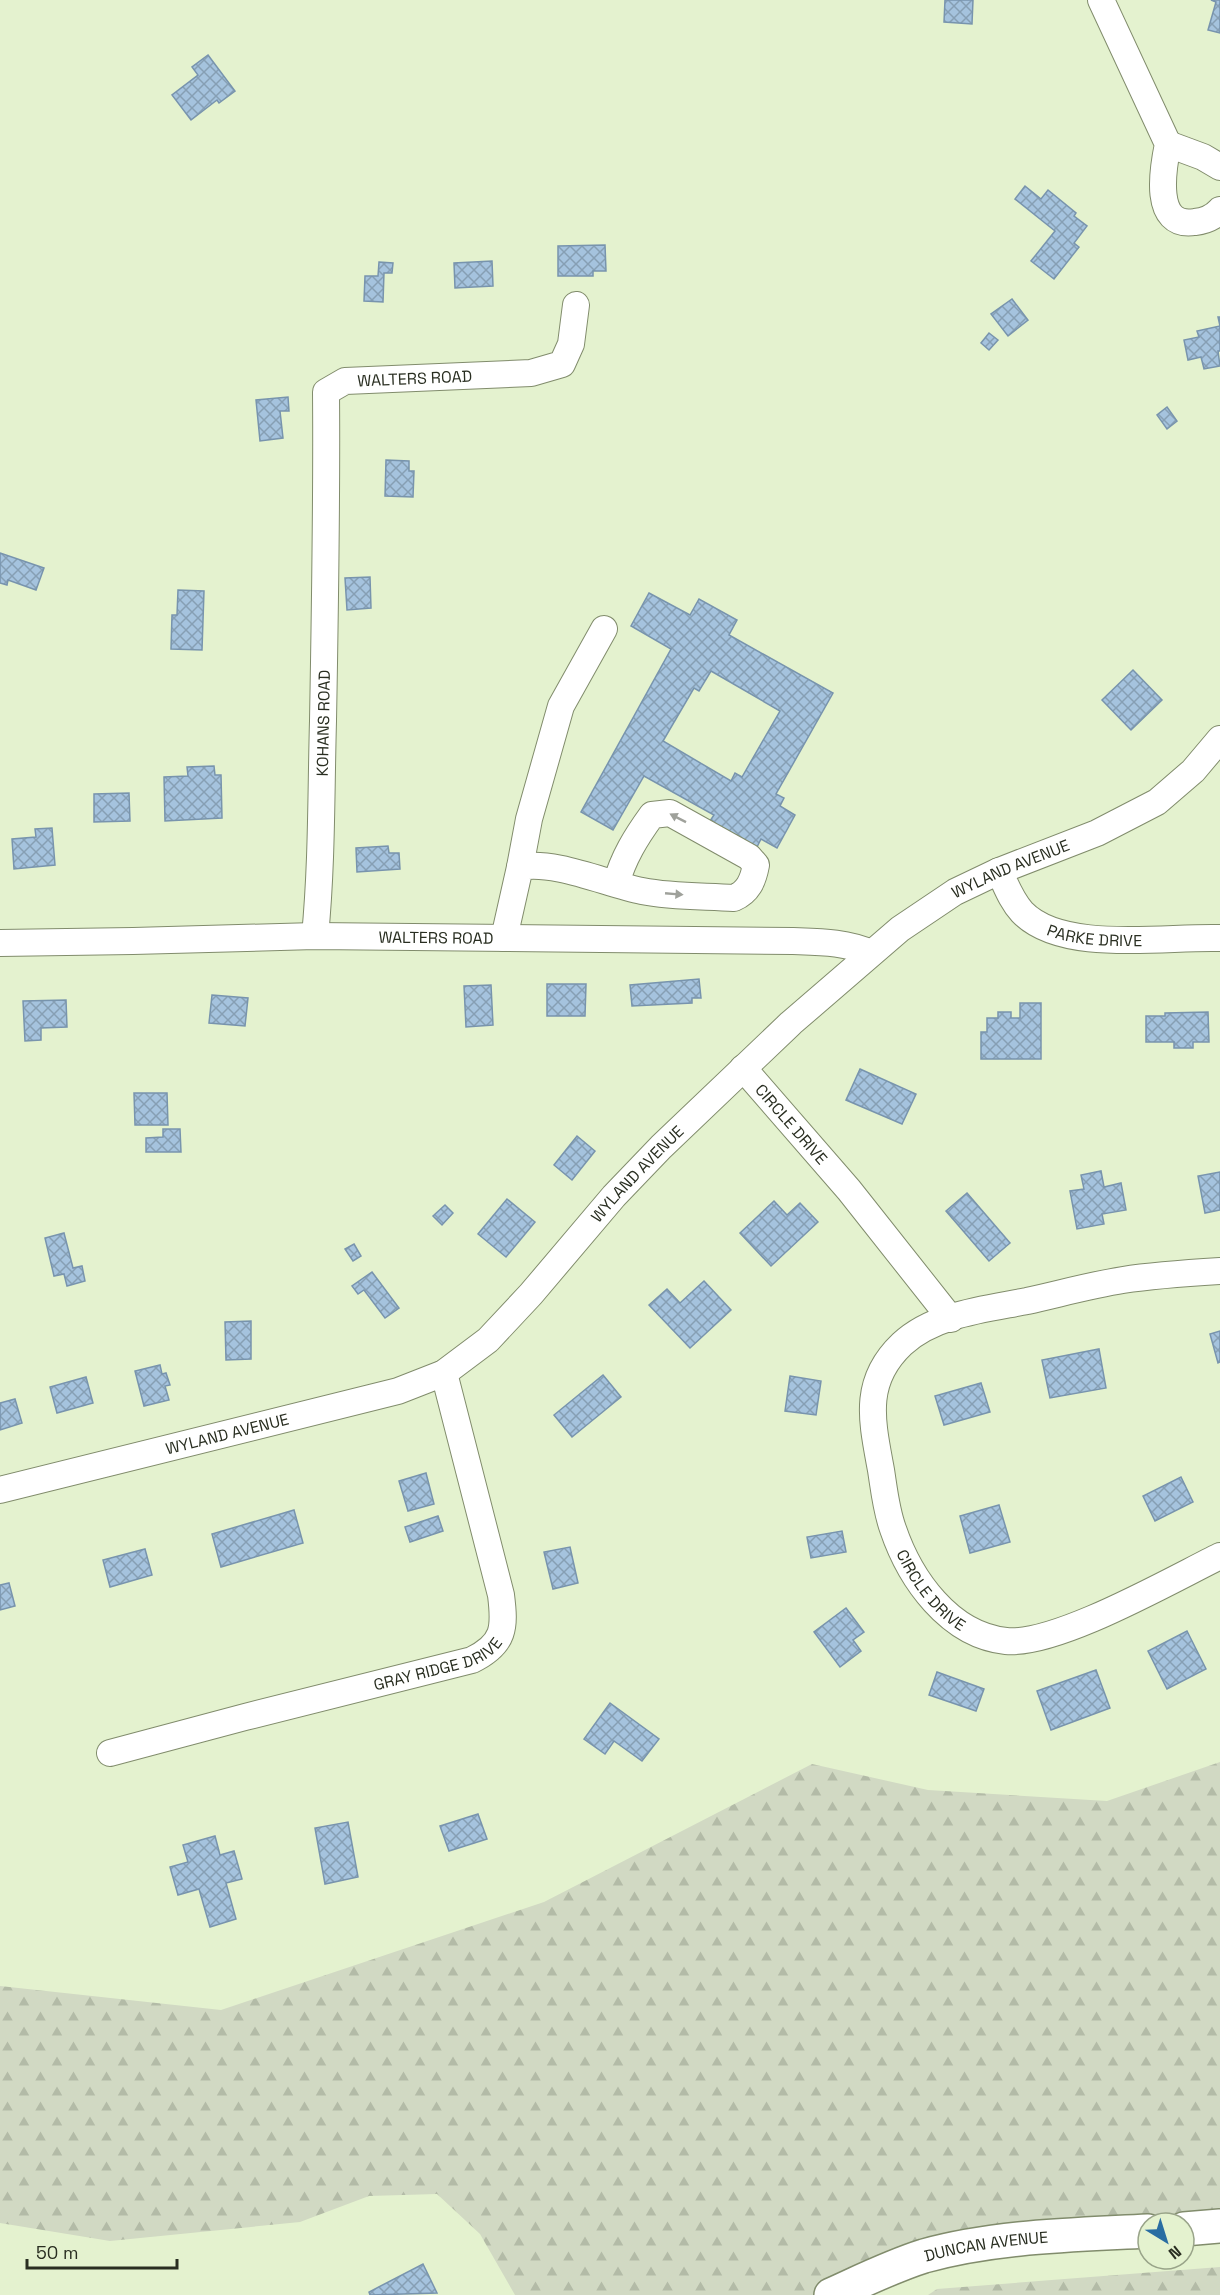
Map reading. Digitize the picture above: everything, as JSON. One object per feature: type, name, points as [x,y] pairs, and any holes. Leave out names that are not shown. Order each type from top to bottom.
[{"type":"main road","points":[[1196,2228],[1220,2226]]},
{"type":"main road","name":"DUNCAN AVENUE","points":[[831,2295],[915,2259],[979,2245],[1055,2236],[1136,2232]]},
{"type":"street","points":[[1101,0],[1168,144],[1162,189],[1163,201],[1169,211],[1182,222],[1191,223],[1208,219],[1220,210]]},
{"type":"street","points":[[1168,144],[1203,157],[1220,167]]},
{"type":"street","name":"WALTERS ROAD","points":[[327,510],[326,392],[345,381],[531,373],[562,364],[571,344],[576,305]]},
{"type":"street","name":"KOHANS ROAD","points":[[315,936],[320,877],[327,510]]},
{"type":"street","points":[[504,938],[530,819],[561,706],[604,629]]},
{"type":"street","name":"WYLAND AVENUE","points":[[0,1490],[398,1391],[444,1373],[466,1358],[505,1322],[614,1196],[661,1147],[743,1068],[900,929],[955,892],[999,871],[1097,833],[1157,802],[1193,771],[1220,739]]},
{"type":"street","points":[[520,867],[532,865],[642,891],[734,898],[746,893],[756,865],[749,857],[670,813],[652,815],[626,856],[616,884]]},
{"type":"street","name":"PARKE DRIVE","points":[[999,871],[1012,899],[1023,913],[1045,929],[1082,938],[1220,938]]},
{"type":"street","name":"WALTERS ROAD","points":[[0,943],[315,936],[504,938],[839,943],[856,946],[871,953]]},
{"type":"street","name":"CIRCLE DRIVE","points":[[743,1068],[849,1190],[951,1318]]},
{"type":"street","name":"CIRCLE DRIVE","points":[[1220,1270],[1120,1281],[951,1318],[928,1326],[916,1333],[888,1359],[880,1370],[876,1382],[873,1414],[886,1502],[899,1547],[928,1593],[955,1621],[968,1630],[994,1639],[1020,1641],[1040,1637],[1102,1614],[1220,1556]]},
{"type":"street","name":"GRAY RIDGE DRIVE","points":[[110,1753],[472,1660],[489,1650],[498,1640],[504,1619],[501,1594],[444,1373]]},
{"type":"green space","points":[[1220,1762],[1220,2226],[1196,2225],[1196,2211],[1136,2211],[1136,2225],[1055,2236],[831,2295],[515,2295],[480,2234],[437,2194],[369,2196],[300,2222],[110,2241],[0,2223],[0,1986],[221,2010],[544,1902],[812,1764],[928,1790],[1107,1801]]},
{"type":"green space","points":[[1220,2267],[1220,2295],[928,2295],[937,2289],[1169,2271],[1196,2271],[1196,2269]]},
{"type":"building","points":[[945,0],[973,0],[972,24],[944,22]]},
{"type":"building","points":[[1211,0],[1220,0],[1220,33],[1208,30],[1216,2]]},
{"type":"building","points":[[208,55],[235,91],[219,103],[217,100],[191,120],[172,95],[198,75],[192,67]]},
{"type":"building","points":[[1025,186],[1041,199],[1048,190],[1076,213],[1074,216],[1087,226],[1074,243],[1079,247],[1054,279],[1031,261],[1055,231],[1015,199]]},
{"type":"building","points":[[605,245],[606,271],[593,271],[593,276],[558,276],[558,246]]},
{"type":"building","points":[[492,261],[493,286],[455,288],[454,263]]},
{"type":"building","points":[[379,262],[393,263],[392,273],[384,273],[383,302],[364,301],[365,276],[378,276]]},
{"type":"building","points":[[1012,299],[1028,320],[1008,336],[991,314]]},
{"type":"building","points":[[1220,326],[1220,351],[1218,351],[1220,366],[1204,369],[1201,357],[1188,360],[1184,340],[1199,337],[1197,331]]},
{"type":"building","points":[[989,333],[998,340],[989,350],[981,343]]},
{"type":"building","points":[[288,397],[289,411],[280,411],[283,438],[260,441],[256,400]]},
{"type":"building","points":[[1167,407],[1177,421],[1167,429],[1157,415]]},
{"type":"building","points":[[386,460],[409,461],[409,471],[414,471],[413,497],[385,496]]},
{"type":"building","points":[[0,553],[44,568],[36,590],[8,580],[7,585],[0,583]]},
{"type":"building","points":[[370,577],[371,608],[347,610],[345,578]]},
{"type":"building","points":[[178,590],[204,591],[202,650],[171,649],[172,615],[177,615]]},
{"type":"building","points":[[649,593],[690,615],[699,599],[737,620],[729,635],[833,693],[776,794],[784,798],[780,806],[795,815],[777,848],[761,839],[757,847],[710,821],[714,815],[644,776],[613,830],[581,812],[671,649],[631,626]],"holes":[[[711,671],[780,711],[742,777],[735,773],[731,781],[663,741],[694,688],[699,691]]]},
{"type":"building","points":[[1133,670],[1162,700],[1131,730],[1102,700]]},
{"type":"building","points":[[214,766],[215,775],[221,775],[222,818],[165,821],[164,777],[188,776],[187,767]]},
{"type":"building","points":[[129,793],[130,821],[94,822],[94,794]]},
{"type":"building","points":[[52,828],[55,865],[14,869],[12,839],[36,837],[35,829]]},
{"type":"building","points":[[388,846],[389,853],[399,853],[400,869],[357,872],[356,848]]},
{"type":"building","points":[[699,979],[701,998],[692,998],[692,1003],[632,1006],[630,985]]},
{"type":"building","points":[[547,984],[586,984],[585,1016],[547,1016]]},
{"type":"building","points":[[491,985],[493,1025],[466,1027],[464,986]]},
{"type":"building","points":[[212,995],[248,998],[245,1026],[209,1023]]},
{"type":"building","points":[[66,1000],[67,1027],[41,1028],[41,1040],[25,1041],[23,1001]]},
{"type":"building","points":[[1020,1003],[1041,1003],[1041,1059],[981,1059],[981,1032],[987,1032],[987,1018],[998,1018],[998,1012],[1011,1012],[1011,1018],[1020,1018]]},
{"type":"building","points":[[1208,1012],[1209,1042],[1193,1042],[1193,1048],[1174,1048],[1174,1042],[1146,1042],[1146,1016]]},
{"type":"building","points":[[860,1069],[916,1094],[902,1124],[846,1100]]},
{"type":"building","points":[[134,1093],[167,1093],[168,1125],[135,1125]]},
{"type":"building","points":[[163,1129],[180,1129],[181,1152],[146,1152],[146,1138],[163,1137]]},
{"type":"building","points":[[577,1136],[595,1151],[572,1180],[554,1165]]},
{"type":"building","points":[[1101,1171],[1104,1187],[1121,1183],[1126,1210],[1102,1214],[1104,1224],[1077,1229],[1070,1191],[1084,1189],[1081,1175]]},
{"type":"building","points":[[1220,1172],[1220,1210],[1205,1213],[1198,1176]]},
{"type":"building","points":[[967,1193],[1010,1243],[989,1261],[946,1211]]},
{"type":"building","points":[[507,1199],[535,1222],[506,1257],[478,1234]]},
{"type":"building","points":[[774,1201],[787,1215],[800,1203],[818,1222],[771,1266],[740,1233]]},
{"type":"building","points":[[445,1205],[453,1213],[442,1225],[433,1216]]},
{"type":"building","points":[[64,1233],[73,1268],[82,1266],[85,1281],[67,1286],[64,1274],[54,1276],[45,1238]]},
{"type":"building","points":[[354,1244],[361,1256],[353,1261],[345,1249]]},
{"type":"building","points":[[372,1272],[399,1308],[385,1318],[364,1290],[358,1294],[352,1286]]},
{"type":"building","points":[[704,1281],[731,1310],[690,1348],[649,1305],[667,1289],[680,1303]]},
{"type":"building","points":[[251,1321],[251,1359],[226,1360],[225,1322]]},
{"type":"building","points":[[1220,1331],[1220,1362],[1218,1363],[1210,1334]]},
{"type":"building","points":[[1099,1349],[1106,1388],[1050,1398],[1042,1360]]},
{"type":"building","points":[[160,1365],[162,1374],[166,1373],[170,1385],[165,1386],[169,1400],[144,1406],[135,1371]]},
{"type":"building","points":[[603,1375],[621,1397],[572,1437],[554,1415]]},
{"type":"building","points":[[790,1376],[821,1381],[816,1415],[785,1411]]},
{"type":"building","points":[[86,1377],[93,1403],[57,1413],[50,1387]]},
{"type":"building","points":[[981,1383],[990,1412],[944,1425],[935,1396]]},
{"type":"building","points":[[15,1399],[22,1423],[0,1430],[0,1403]]},
{"type":"building","points":[[426,1473],[434,1504],[408,1511],[399,1481]]},
{"type":"building","points":[[1181,1477],[1193,1502],[1155,1521],[1143,1496]]},
{"type":"building","points":[[999,1505],[1010,1542],[970,1553],[960,1516]]},
{"type":"building","points":[[294,1510],[303,1543],[221,1567],[212,1534]]},
{"type":"building","points":[[438,1516],[443,1531],[410,1542],[405,1527]]},
{"type":"building","points":[[842,1531],[846,1552],[811,1558],[807,1537]]},
{"type":"building","points":[[570,1547],[578,1583],[553,1589],[544,1552]]},
{"type":"building","points":[[145,1549],[152,1575],[110,1587],[103,1560]]},
{"type":"building","points":[[9,1583],[15,1606],[0,1610],[0,1585]]},
{"type":"building","points":[[846,1608],[864,1632],[853,1640],[861,1651],[840,1667],[814,1632]]},
{"type":"building","points":[[1187,1631],[1206,1669],[1167,1689],[1148,1651]]},
{"type":"building","points":[[1096,1670],[1110,1708],[1051,1730],[1037,1691]]},
{"type":"building","points":[[937,1672],[984,1689],[976,1711],[929,1695]]},
{"type":"building","points":[[610,1703],[659,1739],[642,1761],[614,1741],[605,1754],[584,1739]]},
{"type":"building","points":[[478,1814],[487,1839],[449,1851],[440,1826]]},
{"type":"building","points":[[348,1822],[358,1877],[325,1884],[315,1828]]},
{"type":"building","points":[[215,1836],[220,1855],[234,1851],[242,1879],[226,1883],[236,1919],[210,1927],[199,1889],[178,1895],[170,1867],[188,1862],[183,1845]]},
{"type":"building","points":[[423,2264],[437,2293],[370,2295],[369,2292]]}]
